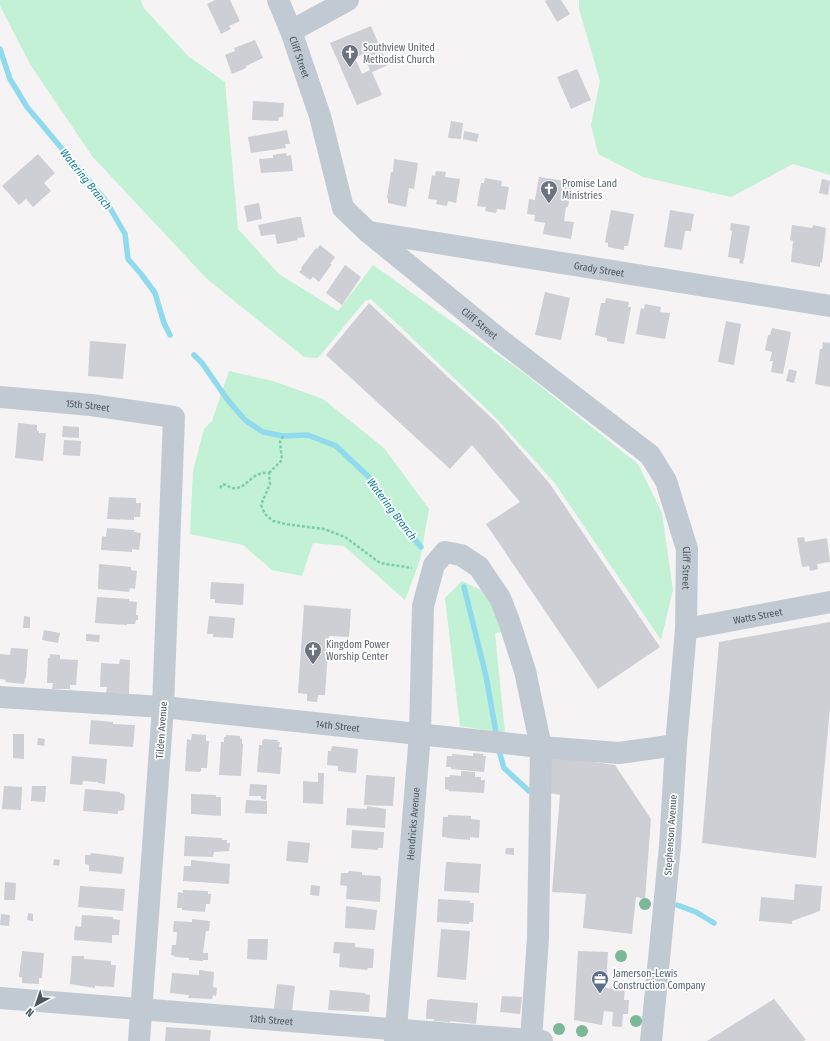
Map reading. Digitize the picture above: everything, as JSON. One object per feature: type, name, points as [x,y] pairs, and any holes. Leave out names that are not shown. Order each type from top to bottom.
[{"type":"street","name":"Cliff Street","points":[[278,0],[291,31],[320,116],[343,208],[368,232],[503,342],[650,456],[666,481],[687,549],[686,629]]},
{"type":"street","points":[[291,31],[348,0]]},
{"type":"street","name":"Grady Street","points":[[368,232],[830,306]]},
{"type":"street","name":"15th Street","points":[[0,397],[91,405],[174,418]]},
{"type":"street","name":"Tilden Avenue","points":[[139,1041],[163,707],[174,418]]},
{"type":"street","name":"Hendricks Avenue","points":[[396,1035],[420,734],[423,606],[434,566],[445,552],[461,555],[479,567],[500,598],[525,671],[541,747]]},
{"type":"street","name":"Watts Street","points":[[686,629],[830,602]]},
{"type":"street","name":"Stephenson Avenue","points":[[651,1041],[670,846],[676,745],[686,629]]},
{"type":"street","name":"14th Street","points":[[0,697],[163,707],[541,747],[618,753],[676,745]]},
{"type":"street","points":[[536,1041],[541,747]]},
{"type":"street","name":"13th Street","points":[[0,998],[396,1035],[536,1041]]},
{"type":"path","points":[[220,488],[223,484],[234,488],[245,485],[252,477],[264,472],[269,472],[282,460],[280,442],[283,436]]},
{"type":"path","points":[[269,472],[270,484],[261,505],[265,514],[273,520],[324,529],[345,537],[380,563],[432,572]]},
{"type":"green space","points":[[0,0],[141,0],[143,7],[188,56],[225,82],[238,229],[279,274],[338,311],[373,265],[525,374],[638,464],[662,513],[673,590],[661,640],[554,482],[496,418],[371,299],[365,301],[318,358],[304,357],[207,279],[92,156],[30,64],[0,6]]},
{"type":"green space","points":[[579,0],[830,0],[830,175],[793,164],[731,197],[643,177],[598,154],[591,125],[600,81],[579,9]]},
{"type":"green space","points":[[229,371],[273,381],[323,399],[384,448],[429,509],[420,560],[405,600],[344,546],[313,543],[302,576],[272,570],[243,545],[190,534],[193,471],[204,429],[212,421]]},
{"type":"green space","points":[[462,581],[485,592],[502,616],[502,632],[495,633],[505,733],[460,726],[445,598]]},
{"type":"building","points":[[215,0],[230,0],[240,21],[229,26],[231,29],[221,34],[207,4]]},
{"type":"building","points":[[561,0],[570,14],[557,22],[545,1]]},
{"type":"building","name":"Southview United Methodist Church","points":[[371,26],[388,65],[372,72],[382,95],[357,105],[330,43]],"holes":[[[363,54],[370,70],[362,74],[355,58]]]},
{"type":"building","points":[[255,40],[263,58],[232,74],[225,55],[235,51],[234,48]]},
{"type":"building","points":[[577,69],[591,100],[571,109],[557,77]]},
{"type":"building","points":[[253,101],[284,103],[283,117],[279,117],[278,121],[252,120]]},
{"type":"building","points":[[451,121],[463,123],[461,139],[448,138]]},
{"type":"building","points":[[287,130],[290,144],[285,144],[286,148],[251,153],[248,137]]},
{"type":"building","points":[[464,131],[479,134],[477,142],[463,139]]},
{"type":"building","points":[[286,153],[287,156],[291,155],[293,171],[261,173],[259,159],[273,158],[273,155]]},
{"type":"building","points":[[38,154],[55,173],[44,183],[51,191],[33,207],[26,199],[19,205],[2,186]]},
{"type":"building","points":[[394,159],[418,163],[414,189],[409,188],[406,207],[388,203],[387,198],[391,172],[393,172]]},
{"type":"building","points":[[436,171],[446,172],[445,177],[460,179],[456,203],[448,201],[447,206],[436,204],[437,200],[428,199],[432,175],[435,176]]},
{"type":"building","name":"Promise Land Ministries","points":[[539,177],[572,182],[564,221],[574,222],[571,239],[543,234],[545,223],[534,221],[535,215],[527,214],[529,199],[535,200]]},
{"type":"building","points":[[485,178],[502,181],[501,186],[509,187],[505,210],[497,209],[496,213],[485,211],[486,207],[477,206],[481,183],[484,183]]},
{"type":"building","points":[[822,179],[830,181],[828,195],[819,193]]},
{"type":"building","points":[[259,203],[262,219],[247,222],[244,206]]},
{"type":"building","points":[[611,210],[634,214],[628,246],[624,246],[624,250],[608,247],[608,243],[605,242]]},
{"type":"building","points":[[670,210],[694,214],[691,231],[685,231],[682,250],[664,247]]},
{"type":"building","points":[[301,217],[305,237],[297,238],[298,240],[277,244],[275,234],[261,236],[258,225]]},
{"type":"building","points":[[731,223],[750,226],[743,264],[739,263],[740,259],[728,257],[732,231],[730,230]]},
{"type":"building","points":[[792,225],[812,228],[813,225],[826,228],[822,263],[820,262],[820,267],[791,262],[793,241],[790,240]]},
{"type":"building","points":[[320,245],[335,257],[330,264],[332,264],[319,282],[313,277],[310,280],[299,272],[316,248],[317,249]]},
{"type":"building","points":[[345,265],[361,277],[342,305],[326,293]]},
{"type":"building","points":[[545,292],[570,298],[561,340],[535,335]]},
{"type":"building","points":[[606,298],[629,302],[628,307],[631,307],[624,344],[607,341],[607,338],[595,335],[601,303],[605,303]]},
{"type":"building","points":[[369,303],[496,422],[550,484],[660,647],[598,689],[486,524],[520,502],[472,445],[450,469],[326,355]]},
{"type":"building","points":[[645,304],[661,307],[660,312],[670,313],[665,339],[636,334],[641,308],[644,309]]},
{"type":"building","points":[[726,321],[741,324],[734,365],[718,362]]},
{"type":"building","points":[[772,328],[791,332],[783,374],[771,372],[773,361],[770,361],[772,352],[765,350],[768,335],[770,335]]},
{"type":"building","points":[[90,341],[126,344],[123,379],[88,376]]},
{"type":"building","points":[[823,342],[830,343],[830,387],[815,384],[820,349],[822,349]]},
{"type":"building","points":[[789,369],[797,371],[794,383],[786,381]]},
{"type":"building","points":[[18,423],[37,425],[37,431],[39,431],[39,433],[46,433],[43,461],[15,458]]},
{"type":"building","points":[[63,426],[79,427],[79,438],[62,437]]},
{"type":"building","points":[[64,440],[81,441],[80,456],[63,455]]},
{"type":"building","points":[[109,497],[136,498],[136,503],[141,503],[140,517],[134,517],[134,520],[107,519]]},
{"type":"building","points":[[107,528],[134,530],[134,532],[141,533],[139,550],[132,549],[132,552],[101,550],[102,536],[106,537]]},
{"type":"building","points":[[804,537],[805,542],[827,538],[830,562],[817,564],[818,569],[810,571],[809,566],[802,567],[797,538]]},
{"type":"building","points":[[99,564],[131,567],[131,570],[137,571],[135,589],[130,588],[129,592],[98,589]]},
{"type":"building","points":[[211,582],[244,584],[243,605],[215,603],[215,599],[210,599]]},
{"type":"building","points":[[97,597],[129,599],[129,601],[137,602],[136,615],[138,615],[138,620],[136,620],[135,624],[127,625],[95,623]]},
{"type":"building","name":"Kingdom Power Worship Center","points":[[304,605],[351,609],[349,637],[329,636],[325,695],[318,695],[317,702],[307,701],[307,694],[298,693]]},
{"type":"building","points":[[24,616],[30,617],[30,628],[23,628]]},
{"type":"building","points":[[209,616],[235,618],[233,638],[213,637],[213,634],[207,634]]},
{"type":"building","points":[[830,622],[830,708],[816,858],[702,843],[719,642]]},
{"type":"building","points":[[44,630],[60,633],[58,643],[42,640]]},
{"type":"building","points":[[86,634],[100,635],[99,642],[86,641]]},
{"type":"building","points":[[11,648],[28,649],[26,678],[24,684],[5,682],[6,680],[0,679],[0,654],[10,655]]},
{"type":"building","points":[[50,654],[60,655],[60,659],[78,660],[76,685],[70,685],[70,689],[52,689],[53,683],[47,683],[48,658],[50,658]]},
{"type":"building","points":[[120,659],[130,660],[129,694],[106,693],[107,687],[100,687],[101,663],[119,664]]},
{"type":"building","points":[[91,720],[113,722],[113,724],[135,725],[133,747],[89,744]]},
{"type":"building","points":[[13,734],[24,734],[24,759],[13,758]]},
{"type":"building","points":[[192,734],[206,735],[206,741],[209,741],[207,768],[201,768],[201,771],[199,772],[185,771],[187,739],[191,740]]},
{"type":"building","points":[[226,735],[240,736],[242,739],[241,776],[219,775],[221,742],[224,742],[224,737],[226,737]]},
{"type":"building","points":[[38,738],[45,739],[44,746],[37,745]]},
{"type":"building","points":[[264,739],[278,740],[277,742],[280,742],[279,747],[282,747],[280,774],[257,772],[259,745],[262,745],[262,741]]},
{"type":"building","points":[[332,746],[358,749],[356,773],[338,771],[338,766],[327,765],[328,751],[331,751]]},
{"type":"building","points":[[473,753],[484,754],[483,756],[486,756],[484,772],[451,769],[451,767],[446,767],[447,756],[452,756],[452,754],[473,756]]},
{"type":"building","points":[[72,756],[107,759],[105,784],[83,781],[82,785],[70,784]]},
{"type":"building","points":[[552,756],[615,765],[651,819],[645,899],[636,897],[632,934],[583,928],[586,894],[552,892],[560,795],[546,792]]},
{"type":"building","points":[[461,771],[475,772],[475,777],[481,777],[481,780],[485,780],[484,793],[449,791],[445,789],[445,777],[450,777],[450,775],[461,776]]},
{"type":"building","points":[[318,773],[324,773],[323,804],[303,803],[303,781],[318,782]]},
{"type":"building","points":[[366,775],[395,777],[393,806],[364,805]]},
{"type":"building","points":[[250,784],[267,785],[266,800],[261,799],[261,796],[249,796]]},
{"type":"building","points":[[4,786],[22,787],[21,810],[2,809]]},
{"type":"building","points":[[32,786],[46,786],[45,802],[31,801]]},
{"type":"building","points":[[85,789],[120,792],[124,794],[124,810],[118,811],[118,814],[83,811]]},
{"type":"building","points":[[191,794],[216,795],[216,797],[221,797],[221,816],[191,814]]},
{"type":"building","points":[[246,800],[267,801],[267,814],[245,813]]},
{"type":"building","points":[[367,806],[386,809],[385,828],[346,825],[347,808],[367,809]]},
{"type":"building","points":[[448,815],[471,816],[471,819],[480,820],[479,838],[470,837],[470,840],[442,837],[443,817],[448,817]]},
{"type":"building","points":[[352,830],[384,832],[383,848],[378,848],[378,850],[351,848]]},
{"type":"building","points":[[185,836],[222,838],[222,840],[227,840],[227,843],[230,843],[229,851],[214,852],[213,857],[184,856]]},
{"type":"building","points":[[288,841],[310,843],[308,863],[286,861]]},
{"type":"building","points":[[506,848],[514,848],[514,855],[505,854]]},
{"type":"building","points":[[91,853],[124,857],[122,874],[89,871],[89,865],[85,864],[85,855],[90,855]]},
{"type":"building","points":[[54,859],[60,860],[59,866],[53,865]]},
{"type":"building","points":[[191,860],[230,864],[229,884],[183,881],[184,866],[191,866]]},
{"type":"building","points":[[446,862],[481,864],[479,893],[444,891]]},
{"type":"building","points":[[349,871],[362,872],[362,875],[380,876],[380,902],[346,899],[347,886],[340,885],[341,873],[348,873]]},
{"type":"building","points":[[5,882],[16,883],[15,900],[4,900]]},
{"type":"building","points":[[795,884],[822,886],[820,911],[792,921],[792,924],[759,921],[761,897],[794,900]]},
{"type":"building","points":[[311,885],[320,886],[319,896],[310,895]]},
{"type":"building","points":[[80,886],[125,889],[123,911],[78,907]]},
{"type":"building","points":[[183,890],[208,891],[208,894],[211,894],[210,904],[206,904],[205,912],[182,910],[182,908],[177,908],[178,892],[183,893]]},
{"type":"building","points":[[438,899],[470,901],[470,903],[474,903],[473,922],[469,922],[469,924],[437,922]]},
{"type":"building","points":[[346,906],[377,910],[375,930],[345,928]]},
{"type":"building","points":[[28,913],[33,914],[33,921],[27,920]]},
{"type":"building","points":[[1,914],[10,915],[9,926],[0,925]]},
{"type":"building","points":[[82,915],[113,917],[113,919],[120,920],[119,935],[112,935],[112,943],[74,940],[75,926],[81,927]]},
{"type":"building","points":[[192,919],[210,921],[209,931],[206,931],[203,953],[208,953],[208,960],[189,960],[189,958],[175,957],[171,955],[172,945],[176,945],[177,932],[173,932],[174,921],[192,922]]},
{"type":"building","points":[[441,929],[470,931],[466,980],[437,977]]},
{"type":"building","points":[[248,939],[268,939],[267,960],[247,959]]},
{"type":"building","points":[[334,942],[355,943],[355,947],[374,949],[373,968],[368,968],[367,970],[339,967],[340,954],[333,953]]},
{"type":"building","points":[[22,951],[44,953],[42,978],[39,978],[39,984],[22,983],[22,977],[19,977]]},
{"type":"building","name":"Jamerson-Lewis Construction Company","points":[[578,951],[608,952],[606,988],[614,989],[614,985],[625,985],[624,1000],[629,1000],[628,1014],[623,1014],[622,1027],[612,1026],[613,1012],[604,1011],[602,1025],[574,1020]]},
{"type":"building","points":[[72,956],[84,956],[84,959],[111,961],[111,965],[116,965],[114,987],[95,986],[95,988],[70,984]]},
{"type":"building","points":[[199,970],[214,972],[213,987],[217,988],[216,996],[213,995],[212,999],[188,998],[189,995],[170,993],[172,973],[199,975]]},
{"type":"building","points":[[277,984],[295,986],[292,1011],[274,1009]]},
{"type":"building","points":[[330,990],[365,993],[370,995],[369,1012],[328,1010]]},
{"type":"building","points":[[502,996],[522,997],[520,1014],[500,1012]]},
{"type":"building","points":[[431,999],[478,1003],[476,1024],[426,1019],[427,1000]]},
{"type":"building","points":[[774,999],[806,1040],[707,1041]]},
{"type":"building","points":[[166,1027],[211,1030],[210,1041],[165,1041]]},
{"type":"waterway","name":"Watering Branch","points":[[0,49],[10,79],[27,107],[106,201],[125,234],[128,259],[155,293],[164,323],[170,335]]},
{"type":"waterway","name":"Watering Branch","points":[[194,355],[202,363],[227,399],[245,420],[263,432],[283,436],[308,435],[336,446],[370,478],[385,503],[421,547]]},
{"type":"waterway","name":"Watering Branch","points":[[464,587],[486,676],[497,738]]},
{"type":"waterway","name":"Watering Branch","points":[[498,747],[504,768],[529,791]]},
{"type":"waterway","name":"Watering Branch","points":[[677,905],[696,912],[714,923]]},
{"type":"place","name":"Southview United Methodist Church","points":[[350,68]]},
{"type":"place","name":"Promise Land Ministries","points":[[549,204]]},
{"type":"place","name":"Kingdom Power Worship Center","points":[[313,665]]},
{"type":"place","name":"Jamerson-Lewis Construction Company","points":[[600,994]]}]
